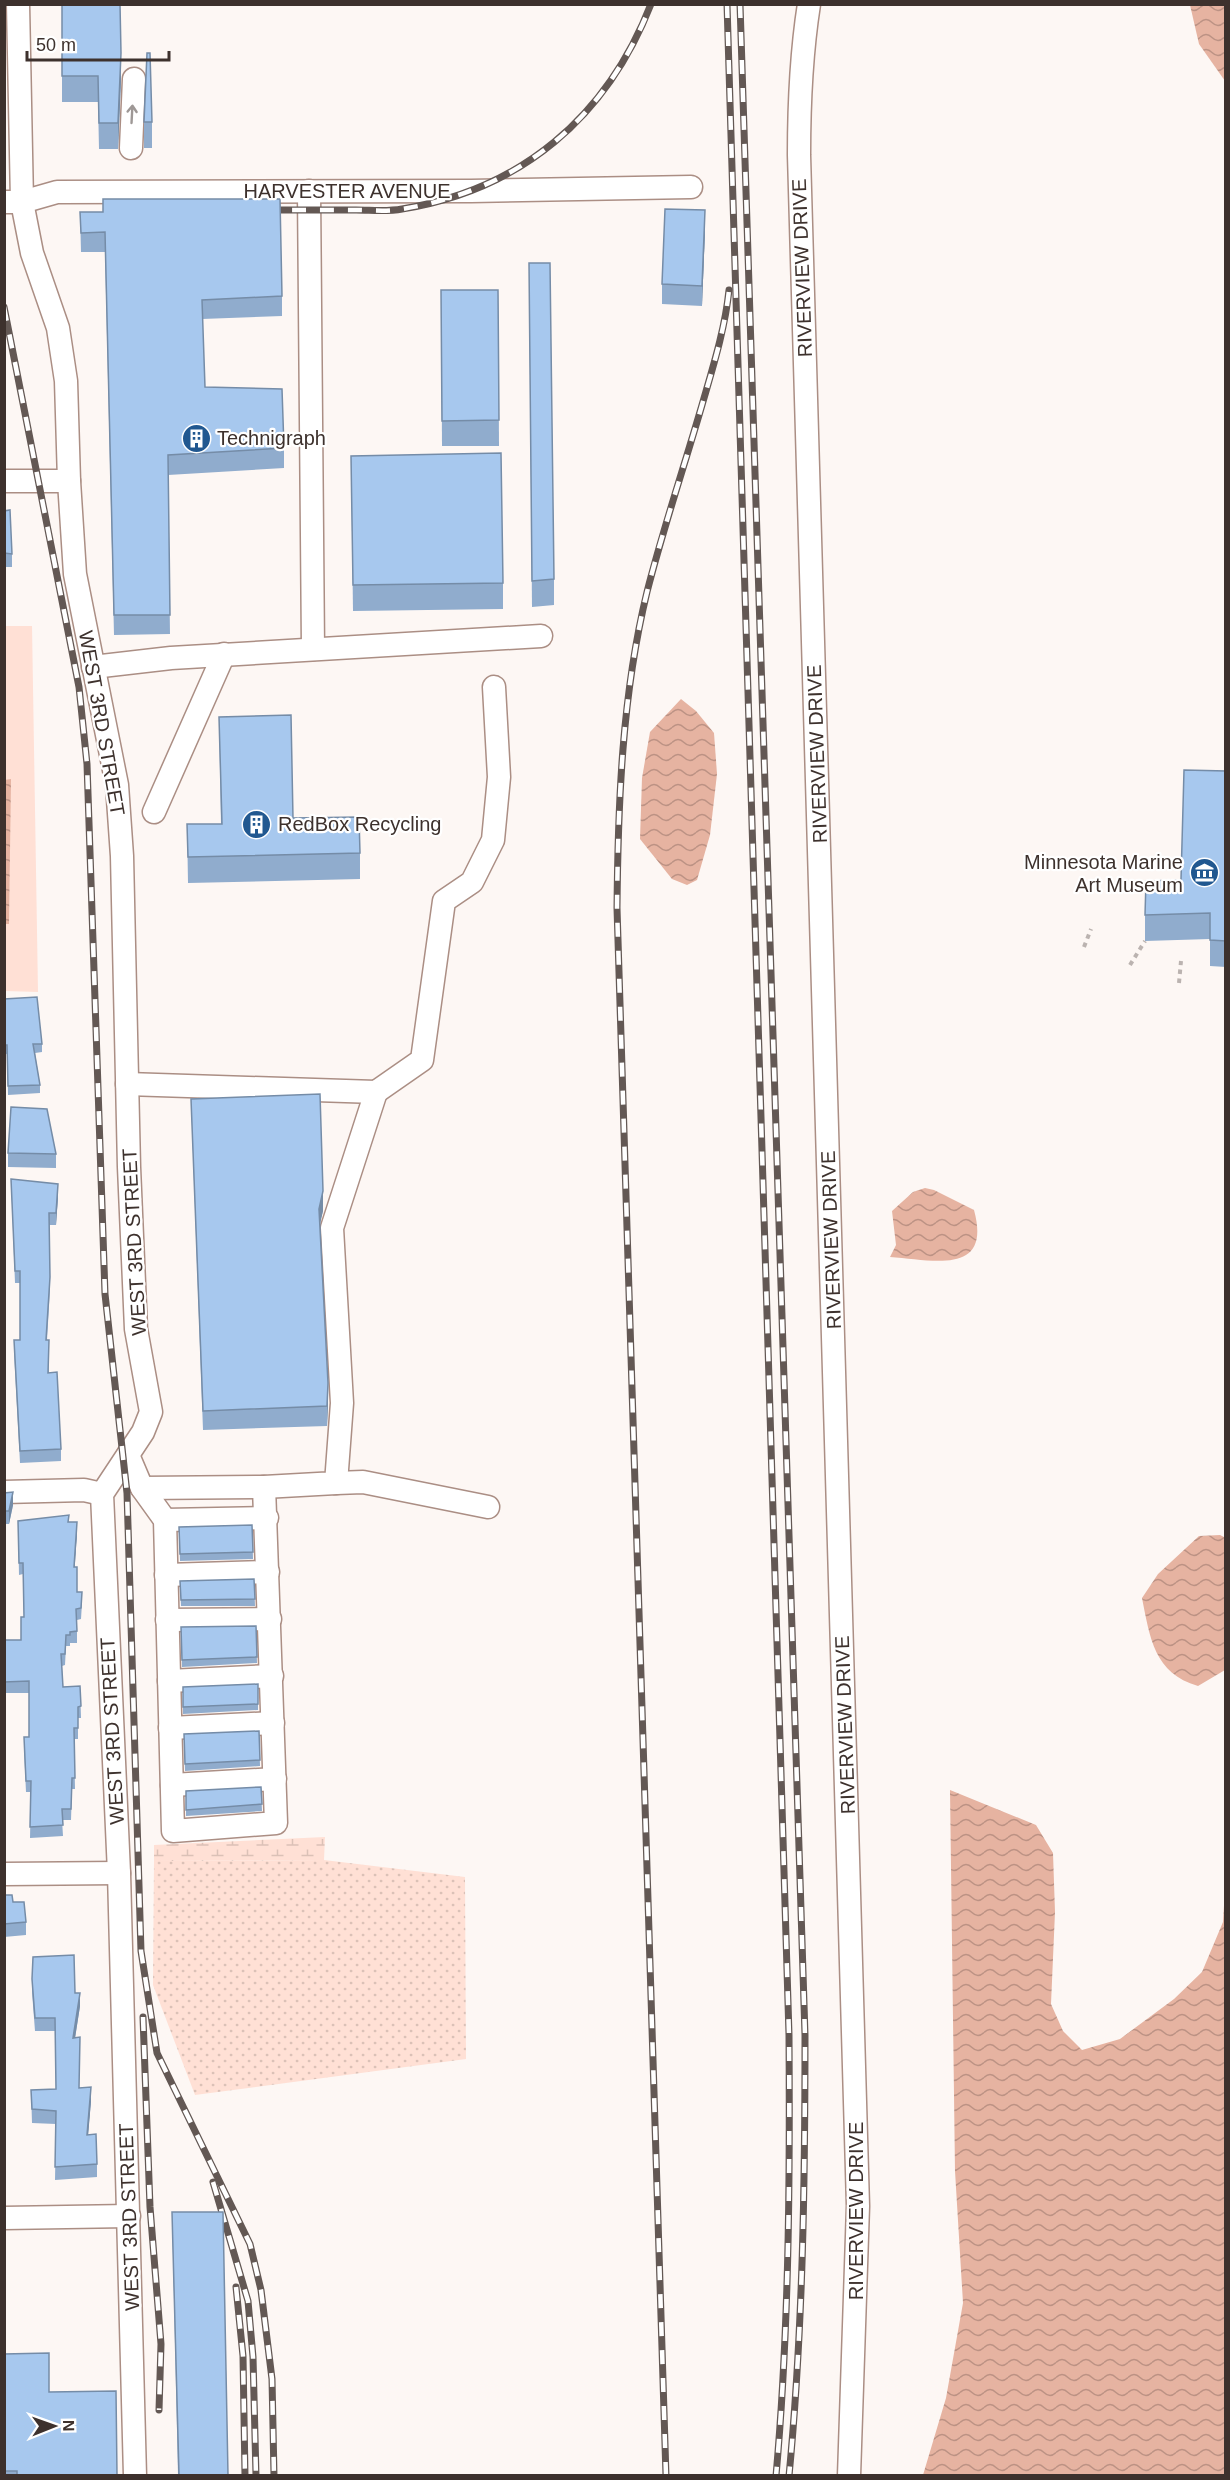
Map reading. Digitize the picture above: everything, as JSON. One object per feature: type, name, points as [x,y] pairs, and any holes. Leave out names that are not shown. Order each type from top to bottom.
[{"type":"street","name":"WEST 3RD STREET","points":[[18,4],[13,202],[58,328],[66,381],[75,574],[117,785],[123,856],[127,1084],[136,1329],[152,1412],[143,1431],[102,1494],[119,1873],[135,2475]]},
{"type":"street","name":"RIVERVIEW DRIVE","points":[[809,4],[803,41],[800,85],[799,155],[858,2194],[855,2357],[849,2475]]},
{"type":"street","points":[[131,148],[134,79]]},
{"type":"street","name":"HARVESTER AVENUE","points":[[13,202],[57,192],[691,187]]},
{"type":"street","points":[[309,191],[313,649]]},
{"type":"street","points":[[4,481],[69,481]]},
{"type":"street","points":[[93,667],[224,654],[541,636]]},
{"type":"street","points":[[154,812],[224,654]]},
{"type":"street","points":[[127,1084],[376,1092],[422,1060],[444,901],[472,882],[493,840],[499,777],[494,687]]},
{"type":"street","points":[[336,1483],[342,1402],[332,1228],[376,1092]]},
{"type":"street","points":[[128,1455],[142,1488],[165,1520],[173,1831],[276,1823],[267,1518],[264,1486]]},
{"type":"street","points":[[142,1488],[363,1482],[488,1507]]},
{"type":"street","points":[[4,1492],[84,1490],[102,1494]]},
{"type":"street","points":[[165,1520],[267,1518]]},
{"type":"street","points":[[166,1575],[268,1572]]},
{"type":"street","points":[[167,1620],[270,1619]]},
{"type":"street","points":[[169,1680],[272,1676]]},
{"type":"street","points":[[170,1728],[273,1723]]},
{"type":"street","points":[[172,1785],[275,1779]]},
{"type":"street","points":[[4,1874],[119,1873]]},
{"type":"street","points":[[4,2218],[129,2216]]},
{"type":"path","points":[[1084,947],[1090,928]]},
{"type":"path","points":[[1130,965],[1145,941]]},
{"type":"path","points":[[1179,983],[1181,961]]},
{"type":"green space","points":[[4,626],[32,626],[38,992],[5,991]]},
{"type":"green space","points":[[325,1837],[324,1860],[154,1861],[154,1845]]},
{"type":"green space","points":[[324,1860],[465,1877],[466,2059],[195,2095],[153,1985],[154,1861]]},
{"type":"water","points":[[1190,5],[1225,5],[1225,81],[1199,44]]},
{"type":"water","points":[[681,699],[696,711],[714,733],[717,774],[710,835],[697,880],[687,885],[672,879],[640,839],[642,778],[650,732]]},
{"type":"water","points":[[11,779],[9,924],[5,924],[4,780]]},
{"type":"water","points":[[925,1188],[934,1190],[974,1210],[977,1231],[975,1246],[967,1255],[940,1261],[890,1257],[896,1245],[892,1211],[913,1192]]},
{"type":"water","points":[[1220,1535],[1226,1538],[1225,1670],[1198,1686],[1183,1680],[1172,1672],[1156,1652],[1142,1598],[1158,1574],[1199,1536]]},
{"type":"water","points":[[950,1790],[1036,1825],[1053,1853],[1055,1912],[1051,2004],[1063,2031],[1082,2050],[1120,2039],[1174,1999],[1202,1972],[1223,1922],[1225,1889],[1225,2475],[923,2475],[946,2398],[963,2303],[955,2171]]},
{"type":"building","points":[[62,4],[120,4],[121,53],[118,123],[99,123],[98,76],[62,76]]},
{"type":"building","points":[[147,53],[150,53],[152,122],[144,122]]},
{"type":"building","name":"Technigraph","points":[[103,199],[280,199],[282,296],[202,300],[205,387],[282,389],[284,448],[168,455],[170,615],[114,615],[105,232],[81,233],[80,212],[103,212]]},
{"type":"building","points":[[665,209],[705,210],[702,286],[662,284]]},
{"type":"building","points":[[529,263],[550,263],[554,579],[532,581]]},
{"type":"building","points":[[441,290],[498,290],[499,420],[442,421]]},
{"type":"building","points":[[501,453],[503,583],[353,585],[351,456]]},
{"type":"building","points":[[10,510],[12,554],[4,553],[4,511]]},
{"type":"building","name":"RedBox Recycling","points":[[291,715],[293,818],[359,817],[360,853],[188,857],[187,824],[222,824],[219,717]]},
{"type":"building","name":"Minnesota Marine Art Museum","points":[[1184,770],[1226,771],[1226,941],[1210,940],[1210,913],[1145,915],[1146,881],[1181,880]]},
{"type":"building","points":[[37,997],[42,1044],[33,1044],[40,1085],[8,1086],[7,1045],[4,1045],[4,999]]},
{"type":"building","points":[[320,1094],[323,1191],[319,1209],[328,1383],[327,1406],[203,1411],[191,1099]]},
{"type":"building","points":[[11,1107],[47,1109],[56,1154],[8,1153]]},
{"type":"building","points":[[11,1179],[58,1184],[56,1213],[49,1213],[50,1277],[46,1340],[49,1340],[48,1373],[57,1372],[61,1449],[20,1451],[14,1340],[20,1340],[20,1271],[15,1271]]},
{"type":"building","points":[[13,1492],[9,1511],[4,1511],[4,1493]]},
{"type":"building","points":[[69,1515],[68,1522],[77,1522],[74,1567],[77,1567],[77,1592],[82,1592],[81,1608],[76,1609],[77,1631],[66,1635],[65,1654],[61,1654],[63,1687],[80,1686],[81,1706],[78,1707],[78,1728],[74,1728],[75,1778],[72,1778],[71,1809],[62,1809],[63,1825],[30,1827],[31,1781],[26,1781],[24,1737],[29,1737],[29,1681],[4,1682],[4,1640],[21,1640],[21,1617],[24,1617],[23,1563],[19,1563],[18,1521]]},
{"type":"building","points":[[252,1525],[253,1552],[180,1554],[179,1527]]},
{"type":"building","points":[[254,1579],[255,1599],[181,1600],[180,1581]]},
{"type":"building","points":[[256,1626],[257,1657],[182,1660],[181,1627]]},
{"type":"building","points":[[258,1684],[258,1704],[183,1707],[183,1687]]},
{"type":"building","points":[[259,1731],[260,1760],[185,1764],[184,1734]]},
{"type":"building","points":[[261,1787],[262,1804],[186,1810],[186,1791]]},
{"type":"building","points":[[4,1895],[12,1895],[13,1902],[24,1902],[26,1922],[4,1924]]},
{"type":"building","points":[[74,1955],[75,1993],[80,1993],[73,2038],[80,2037],[79,2088],[91,2087],[87,2135],[96,2134],[97,2164],[55,2167],[56,2111],[32,2109],[31,2090],[56,2089],[55,2018],[35,2018],[33,1957]]},
{"type":"building","points":[[172,2212],[223,2212],[228,2475],[179,2475]]},
{"type":"building","points":[[49,2353],[49,2392],[116,2391],[117,2475],[17,2475],[17,2471],[4,2471],[4,2354]]},
{"type":"railway","points":[[264,210],[385,211],[402,209],[445,199],[485,185],[521,166],[555,142],[584,114],[610,81],[633,44],[651,4]]},
{"type":"railway","points":[[727,4],[789,2035],[788,2256],[784,2366],[776,2476]]},
{"type":"railway","points":[[740,4],[805,2035],[802,2256],[789,2476]]},
{"type":"railway","points":[[666,2476],[617,908],[620,789],[632,670],[647,592],[718,348],[729,290]]},
{"type":"railway","points":[[4,307],[79,687],[87,764],[105,1294],[127,1493],[141,1951],[157,2053],[250,2244],[261,2290],[272,2379],[274,2476]]},
{"type":"railway","points":[[143,2017],[150,2207],[161,2344],[159,2410]]},
{"type":"railway","points":[[213,2182],[248,2301],[253,2357],[256,2476]]},
{"type":"railway","points":[[236,2287],[243,2356],[245,2476]]},
{"type":"place","name":"Technigraph","points":[[196,438]]},
{"type":"place","name":"RedBox Recycling","points":[[257,824]]},
{"type":"place","name":"Minnesota Marine Art Museum","points":[[1204,873]]}]
